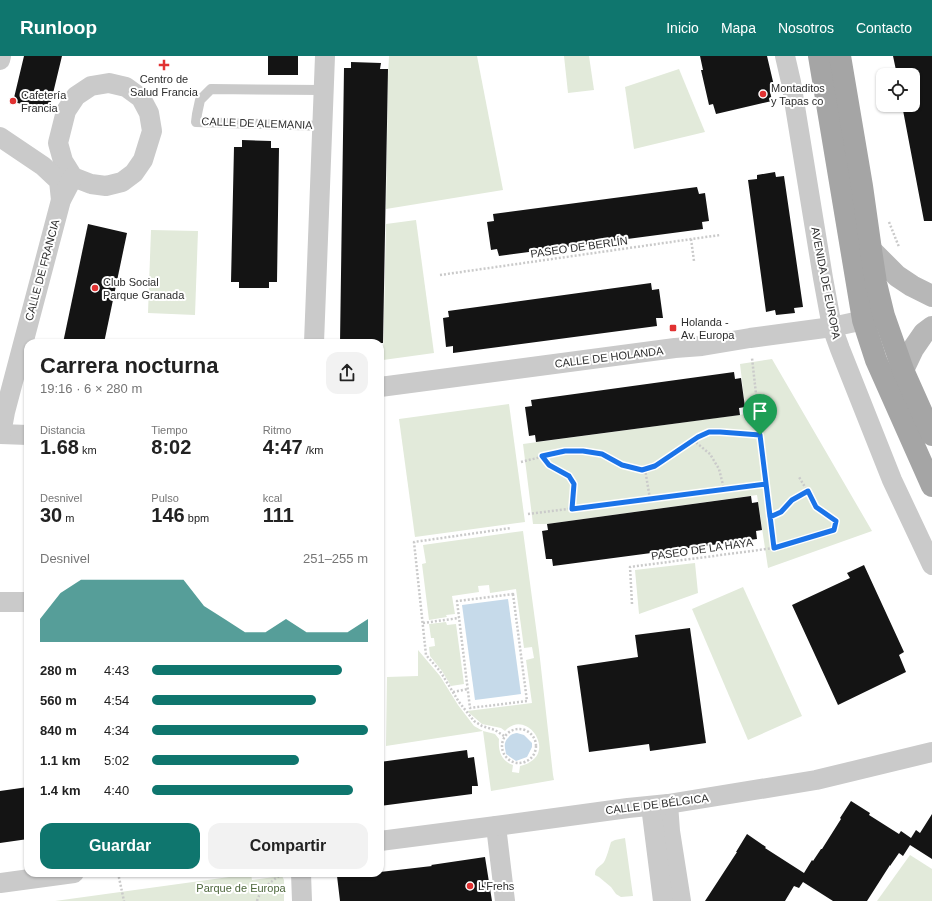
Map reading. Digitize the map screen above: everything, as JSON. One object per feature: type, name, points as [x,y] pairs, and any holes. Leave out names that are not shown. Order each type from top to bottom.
[{"type":"main road","points":[[820,56],[862,320],[876,360],[932,486]]},
{"type":"main road","points":[[840,56],[862,186],[876,283],[884,316],[903,370],[932,435]]},
{"type":"street","points":[[0,60],[1,56]]},
{"type":"street","name":"CALLE DE ALEMANIA","points":[[314,339],[325,56]]},
{"type":"street","name":"AVENIDA DE EUROPA","points":[[785,56],[832,327],[892,480],[932,565]]},
{"type":"street","points":[[109,83],[126,87],[141,98],[150,113],[152,131],[144,160],[134,173],[122,182],[106,186],[91,184],[72,177],[63,161],[58,143],[66,110],[76,96],[91,86],[109,83]]},
{"type":"street","name":"CALLE DE FRANCIA","points":[[0,137],[43,166],[59,181],[61,200]]},
{"type":"street","name":"CALLE DE FRANCIA","points":[[24,339],[61,200],[72,177]]},
{"type":"street","points":[[871,250],[897,276],[912,286],[932,296]]},
{"type":"street","name":"CALLE DE HOLANDA","points":[[384,386],[675,348],[702,346],[832,327],[884,316]]},
{"type":"street","points":[[903,370],[913,349],[924,333],[932,327]]},
{"type":"street","name":"CALLE DE FRANCIA","points":[[1,434],[5,412],[24,340]]},
{"type":"street","points":[[1,434],[24,435]]},
{"type":"street","points":[[0,602],[24,602]]},
{"type":"street","name":"CALLE DE BÉLGICA","points":[[384,840],[659,805],[816,780],[932,752]]},
{"type":"street","points":[[659,805],[663,901]]},
{"type":"street","points":[[659,805],[670,831],[681,901]]},
{"type":"street","points":[[496,826],[505,901]]},
{"type":"street","points":[[0,883],[44,877]]},
{"type":"street","points":[[301,877],[302,901]]},
{"type":"lane","name":"CALLE DE ALEMANIA","points":[[322,126],[196,122],[200,100],[211,89],[323,90]]},
{"type":"path","points":[[888,221],[902,253]]},
{"type":"path","name":"PASEO DE BERLÍN","points":[[440,275],[720,235]]},
{"type":"path","points":[[691,239],[694,261]]},
{"type":"path","points":[[750,338],[774,548],[834,530],[836,521],[816,507],[799,477]]},
{"type":"path","points":[[521,462],[565,451],[583,451],[602,454],[622,465],[642,470],[655,466],[693,440],[709,432],[760,435]]},
{"type":"path","points":[[693,440],[710,454],[718,469],[724,489]]},
{"type":"path","points":[[542,456],[549,465],[569,476],[574,484],[572,509]]},
{"type":"path","points":[[645,469],[650,499]]},
{"type":"path","points":[[528,514],[766,484]]},
{"type":"path","points":[[770,517],[781,512],[792,500],[808,491]]},
{"type":"path","points":[[504,736],[495,730],[482,726],[474,721],[459,702],[440,671],[426,655],[414,542],[511,528]]},
{"type":"path","name":"PASEO DE LA HAYA","points":[[632,604],[630,567],[774,548]]},
{"type":"path","points":[[513,594],[527,701],[470,708],[459,618],[457,601],[513,594]]},
{"type":"path","points":[[423,623],[459,618]]},
{"type":"path","points":[[453,692],[468,689]]},
{"type":"path","points":[[519,728],[525,729],[531,733],[535,738],[536,745],[535,752],[532,757],[526,762],[512,762],[502,751],[504,736],[513,729],[519,728]]},
{"type":"path","points":[[119,877],[124,901]]},
{"type":"path","points":[[257,901],[260,893],[278,877]]},
{"type":"green space","points":[[389,56],[477,56],[503,190],[386,209]]},
{"type":"green space","points":[[564,56],[589,56],[594,90],[568,93]]},
{"type":"green space","points":[[679,69],[705,132],[634,149],[625,87]]},
{"type":"green space","points":[[416,220],[434,353],[384,360],[386,224]]},
{"type":"green space","points":[[151,230],[198,231],[195,315],[148,313]]},
{"type":"green space","points":[[772,359],[872,531],[768,568],[757,495],[547,524],[533,524],[523,444],[746,414],[740,364]]},
{"type":"green space","points":[[509,404],[525,522],[415,537],[399,419]]},
{"type":"green space","points":[[523,531],[554,780],[491,791],[483,731],[495,734],[499,739],[501,755],[506,761],[513,765],[512,772],[519,773],[520,766],[532,761],[538,753],[539,744],[536,736],[530,729],[522,725],[514,725],[505,731],[501,728],[482,724],[467,711],[532,703],[526,660],[534,658],[532,647],[524,648],[516,589],[490,593],[489,585],[478,586],[479,592],[452,596],[455,614],[429,620],[422,564],[426,563],[423,545]]},
{"type":"green space","points":[[695,563],[698,593],[639,614],[635,570]]},
{"type":"green space","points":[[743,587],[802,716],[748,740],[692,609]]},
{"type":"green space","points":[[446,622],[447,625],[456,624],[464,684],[451,686],[442,671],[430,656],[429,647],[435,646],[434,638],[431,638],[429,624]]},
{"type":"green space","points":[[418,650],[440,676],[458,705],[474,726],[483,731],[386,746],[387,677],[418,676]]},
{"type":"green space","points":[[625,838],[633,896],[621,897],[595,875],[595,872],[605,860],[611,842]]},
{"type":"green space","points":[[910,855],[932,869],[932,901],[877,901]]},
{"type":"green space","name":"Parque de Europa","points":[[229,877],[252,877],[252,880],[282,877],[284,880],[284,901],[55,901]]},
{"type":"water","points":[[508,599],[521,694],[475,700],[462,605]]},
{"type":"water","points":[[517,733],[524,735],[532,743],[532,747],[527,757],[516,761],[506,754],[505,742],[510,736]]},
{"type":"building","points":[[24,56],[62,56],[49,110],[41,108],[39,113],[20,108],[22,104],[13,102]]},
{"type":"building","points":[[268,56],[298,56],[298,75],[268,75]]},
{"type":"building","points":[[700,56],[767,56],[775,90],[770,91],[772,101],[716,114],[713,104],[709,105],[701,70],[703,70]]},
{"type":"building","points":[[893,56],[932,56],[932,221],[924,221],[903,112],[920,112],[920,68],[896,68]]},
{"type":"building","points":[[351,62],[381,63],[380,69],[388,69],[383,339],[340,339],[344,68],[351,68]]},
{"type":"building","points":[[242,140],[271,141],[271,148],[279,148],[277,282],[269,282],[269,288],[239,288],[239,282],[231,282],[234,147],[242,147]]},
{"type":"building","points":[[775,172],[776,177],[784,176],[803,307],[794,308],[795,313],[776,315],[775,310],[766,312],[748,180],[757,179],[757,175]]},
{"type":"building","points":[[697,187],[699,194],[705,193],[709,221],[702,222],[703,229],[499,256],[497,249],[491,250],[487,222],[494,221],[493,214]]},
{"type":"building","name":"Club Social Parque Granada","points":[[88,224],[127,233],[105,339],[64,339]]},
{"type":"building","points":[[651,283],[652,290],[659,289],[663,318],[656,318],[657,326],[453,353],[453,346],[446,347],[443,318],[449,317],[448,311]]},
{"type":"building","points":[[734,372],[735,379],[741,378],[745,407],[739,408],[740,415],[536,442],[535,435],[529,436],[525,407],[532,406],[531,400]]},
{"type":"building","points":[[751,496],[752,503],[758,502],[762,530],[756,531],[757,539],[553,566],[552,559],[546,559],[542,531],[548,530],[547,524]]},
{"type":"building","points":[[864,565],[904,652],[899,655],[906,672],[838,705],[792,605],[850,578],[847,573]]},
{"type":"building","points":[[690,628],[706,743],[650,751],[649,744],[589,752],[577,666],[638,657],[635,635]]},
{"type":"building","points":[[467,750],[468,758],[474,757],[478,786],[472,786],[472,794],[384,805],[384,761]]},
{"type":"building","points":[[24,788],[24,840],[0,843],[0,791]]},
{"type":"building","points":[[851,801],[870,813],[869,815],[899,834],[901,831],[911,838],[916,830],[920,833],[932,814],[932,859],[910,845],[903,856],[899,853],[867,901],[833,901],[803,882],[799,888],[794,886],[785,901],[705,901],[747,834],[766,847],[765,848],[804,873],[812,860],[813,861],[822,849]]},
{"type":"building","points":[[485,857],[492,901],[340,901],[337,877],[384,877],[384,872],[432,866],[431,865]]},
{"type":"place","name":"Centro de Salud Francia","points":[[164,65]]},
{"type":"place","name":"Montaditos y Tapas co","points":[[763,94]]},
{"type":"place","name":"Cafetería Francia","points":[[13,101]]},
{"type":"place","name":"Club Social Parque Granada","points":[[95,288]]},
{"type":"place","name":"Holanda - Av. Europa","points":[[673,328]]},
{"type":"place","name":"L'Frehs","points":[[470,886]]},
{"type":"route","points":[[760,435],[709,432],[698,437],[655,466],[642,470],[622,465],[602,454],[583,451],[565,451],[542,456],[549,465],[569,476],[574,484],[572,509],[766,484],[770,517],[781,512],[792,500],[808,491],[816,507],[836,521],[834,530],[774,548],[766,484],[760,435]]}]
